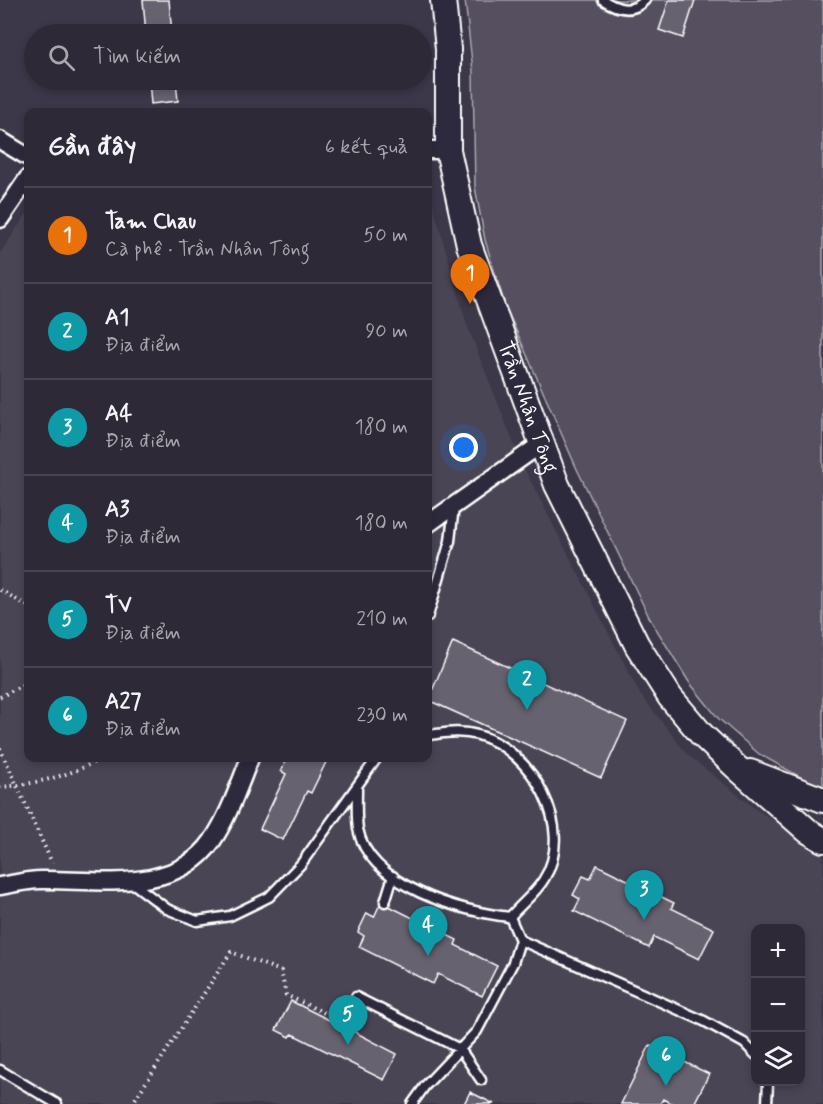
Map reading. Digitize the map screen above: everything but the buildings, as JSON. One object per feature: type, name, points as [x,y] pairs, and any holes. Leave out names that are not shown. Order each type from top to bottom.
[{"type":"main road","name":"Trần Nhân Tông","points":[[443,0],[448,49],[438,150],[469,245],[557,485],[636,645],[670,697],[702,735],[736,767],[808,831],[823,840]]},
{"type":"main road","name":"Trần Nhân Tông","points":[[736,767],[823,800]]},
{"type":"street","points":[[0,140],[24,155]]},
{"type":"street","points":[[0,219],[24,184]]},
{"type":"street","points":[[432,521],[454,502],[541,444]]},
{"type":"street","points":[[0,885],[38,880],[130,881],[158,876],[180,867],[197,856],[212,841],[248,762]]},
{"type":"lane","points":[[603,0],[625,10],[639,6],[645,0]]},
{"type":"lane","points":[[432,602],[450,541],[454,502]]},
{"type":"lane","points":[[432,734],[458,731],[480,735],[509,752],[533,772],[547,798],[554,828],[552,858],[544,879],[510,916]]},
{"type":"lane","points":[[130,881],[167,909],[197,921],[230,916],[269,897],[301,864],[374,762]]},
{"type":"lane","points":[[357,788],[358,831],[374,860],[393,876],[437,902],[478,914],[510,916]]},
{"type":"lane","points":[[385,903],[393,876]]},
{"type":"lane","points":[[412,1104],[424,1086],[477,1031],[513,963],[520,940],[510,916]]},
{"type":"lane","points":[[520,940],[704,1021],[744,1043],[751,1050]]},
{"type":"lane","points":[[350,1008],[356,997],[460,1049],[481,1080]]},
{"type":"lane","points":[[0,1070],[47,1102],[57,1104]]},
{"type":"lane","points":[[767,1104],[768,1086]]},
{"type":"path","points":[[0,590],[24,604]]},
{"type":"path","points":[[0,697],[24,684]]},
{"type":"path","points":[[0,748],[60,880]]},
{"type":"path","points":[[0,787],[17,786],[95,762]]},
{"type":"path","points":[[132,1104],[231,952],[281,971],[286,994],[329,1015],[334,1011],[346,1016],[350,1008]]},
{"type":"shaded area","points":[[465,0],[823,0],[823,786],[804,779],[759,754],[718,718],[689,682],[650,619],[576,467],[505,305],[485,240],[475,187],[473,71]]},
{"type":"shaded area","points":[[432,201],[467,325],[522,464],[640,694],[688,755],[757,810],[823,852],[823,1104],[0,1104],[0,253],[24,218],[24,762],[432,762]]},
{"type":"place","name":"Tam Chau","points":[[470,304]]},
{"type":"place","name":"A1","points":[[527,710]]},
{"type":"place","name":"A4","points":[[644,920]]},
{"type":"place","name":"A3","points":[[428,956]]},
{"type":"place","name":"TV","points":[[348,1045]]},
{"type":"place","name":"A27","points":[[666,1086]]}]
